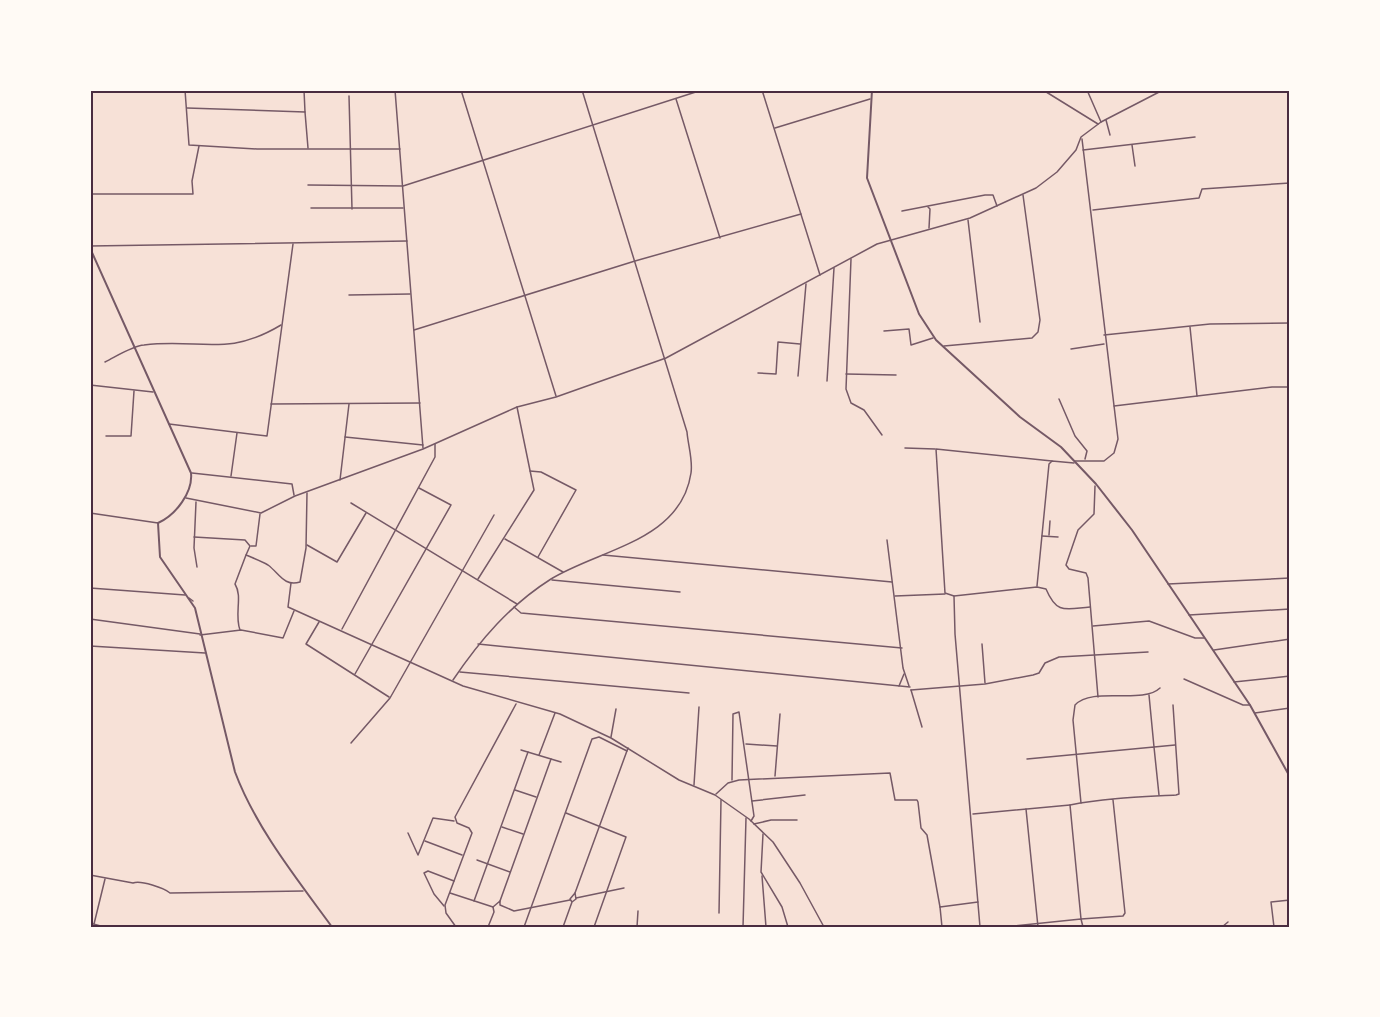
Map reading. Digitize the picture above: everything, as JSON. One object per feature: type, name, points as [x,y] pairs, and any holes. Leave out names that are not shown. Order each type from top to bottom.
[{"type":"street","points":[[185,90],[189,145],[400,149]]},
{"type":"street","points":[[304,90],[308,149]]},
{"type":"street","points":[[395,90],[423,449]]},
{"type":"street","points":[[461,90],[556,397]]},
{"type":"street","points":[[453,680],[477,644],[513,607],[564,572],[649,534],[673,514],[686,493],[691,471],[687,432],[666,358],[582,90]]},
{"type":"street","points":[[308,185],[403,186],[702,90]]},
{"type":"street","points":[[762,90],[820,275]]},
{"type":"street","points":[[872,90],[867,178],[919,314],[934,338],[942,346],[1020,417],[1061,447],[1096,484],[1132,530],[1214,650],[1255,713],[1290,777]]},
{"type":"street","points":[[1043,90],[1100,123]]},
{"type":"street","points":[[1088,90],[1100,123]]},
{"type":"street","points":[[185,497],[261,513],[295,496],[423,449],[517,407],[556,397],[666,358],[890,239],[967,219],[1036,188],[1057,172],[1076,150],[1081,137],[1100,123],[1163,90]]},
{"type":"street","points":[[349,96],[352,209]]},
{"type":"street","points":[[676,98],[720,238]]},
{"type":"street","points":[[775,128],[871,99]]},
{"type":"street","points":[[186,108],[305,112]]},
{"type":"street","points":[[1106,120],[1110,135]]},
{"type":"street","points":[[905,448],[1075,462],[1104,461],[1114,453],[1118,439],[1105,344],[1092,210],[1081,137]]},
{"type":"street","points":[[1083,150],[1195,137]]},
{"type":"street","points":[[1132,144],[1135,166]]},
{"type":"street","points":[[90,194],[193,194],[192,181],[199,146]]},
{"type":"street","points":[[1092,210],[1199,198],[1202,189],[1290,183]]},
{"type":"street","points":[[942,346],[1032,338],[1038,332],[1040,320],[1023,194]]},
{"type":"street","points":[[902,211],[993,195],[997,206]]},
{"type":"street","points":[[927,206],[930,210],[929,229]]},
{"type":"street","points":[[311,208],[404,208]]},
{"type":"street","points":[[414,330],[526,297],[635,261],[801,214]]},
{"type":"street","points":[[967,219],[980,322]]},
{"type":"street","points":[[90,513],[158,523],[167,519],[185,497],[192,483],[191,473],[90,247],[408,241]]},
{"type":"street","points":[[168,424],[267,436],[293,243]]},
{"type":"street","points":[[851,258],[846,389],[850,404],[864,410],[882,435]]},
{"type":"street","points":[[827,381],[834,267]]},
{"type":"street","points":[[798,376],[806,283]]},
{"type":"street","points":[[349,295],[411,294]]},
{"type":"street","points":[[1104,335],[1190,326],[1290,323]]},
{"type":"street","points":[[105,362],[142,345],[240,344],[258,339],[281,325]]},
{"type":"street","points":[[1190,326],[1197,396]]},
{"type":"street","points":[[884,331],[909,329],[911,345],[934,338]]},
{"type":"street","points":[[758,373],[776,374],[778,342],[801,344]]},
{"type":"street","points":[[1071,349],[1105,344]]},
{"type":"street","points":[[845,374],[896,375]]},
{"type":"street","points":[[90,385],[154,392]]},
{"type":"street","points":[[1113,406],[1290,387]]},
{"type":"street","points":[[106,436],[131,436],[134,391]]},
{"type":"street","points":[[1059,399],[1075,436],[1087,451],[1085,461]]},
{"type":"street","points":[[340,480],[349,403]]},
{"type":"street","points":[[270,404],[421,403]]},
{"type":"street","points":[[478,580],[534,490],[517,407]]},
{"type":"street","points":[[231,477],[237,433]]},
{"type":"street","points":[[345,437],[424,445]]},
{"type":"street","points":[[341,630],[435,457],[435,443]]},
{"type":"street","points":[[936,449],[946,594]]},
{"type":"street","points":[[1037,587],[1049,464],[1052,461]]},
{"type":"street","points":[[530,471],[541,472],[576,490],[537,557]]},
{"type":"street","points":[[191,473],[292,484],[295,496]]},
{"type":"street","points":[[1096,484],[1094,514],[1078,530],[1066,564],[1068,568],[1087,575],[1098,697]]},
{"type":"street","points":[[355,674],[451,505],[419,488]]},
{"type":"street","points":[[246,555],[268,565],[282,579],[291,583],[300,582],[306,544],[307,492]]},
{"type":"street","points":[[196,501],[194,554],[198,567]]},
{"type":"street","points":[[351,503],[518,605]]},
{"type":"street","points":[[306,544],[337,562],[366,512]]},
{"type":"street","points":[[250,546],[256,546],[261,513]]},
{"type":"street","points":[[351,743],[390,698],[494,514]]},
{"type":"street","points":[[1049,536],[1050,521]]},
{"type":"street","points":[[158,523],[160,557],[171,577],[193,601],[237,780],[267,833],[332,927]]},
{"type":"street","points":[[1041,536],[1058,537]]},
{"type":"street","points":[[194,537],[245,540],[250,546]]},
{"type":"street","points":[[504,539],[564,572]]},
{"type":"street","points":[[887,540],[905,673],[922,727]]},
{"type":"street","points":[[240,630],[236,619],[239,591],[235,584],[250,546]]},
{"type":"street","points":[[603,555],[892,582]]},
{"type":"street","points":[[1168,584],[1290,578]]},
{"type":"street","points":[[551,579],[680,592]]},
{"type":"street","points":[[291,583],[287,603],[294,610],[453,680],[516,703],[555,712],[610,738],[674,778],[715,795],[751,821],[773,843],[800,883],[824,927]]},
{"type":"street","points":[[894,596],[946,594],[954,596],[1037,587],[1046,590],[1053,604],[1061,609],[1090,607]]},
{"type":"street","points":[[90,588],[186,596],[193,601]]},
{"type":"street","points":[[954,596],[980,927]]},
{"type":"street","points":[[513,607],[521,613],[902,648]]},
{"type":"street","points":[[1189,615],[1290,609]]},
{"type":"street","points":[[90,619],[200,635],[240,630],[283,638],[294,610]]},
{"type":"street","points":[[319,621],[306,644],[390,698]]},
{"type":"street","points":[[1092,626],[1149,621],[1195,638],[1205,638]]},
{"type":"street","points":[[1214,650],[1290,639]]},
{"type":"street","points":[[477,644],[910,688],[960,687],[1034,675],[1039,673],[1045,663],[1059,657],[1092,654],[1095,657],[1148,652]]},
{"type":"street","points":[[982,644],[985,684]]},
{"type":"street","points":[[90,646],[205,653]]},
{"type":"street","points":[[458,672],[689,693]]},
{"type":"street","points":[[898,686],[905,673]]},
{"type":"street","points":[[1234,682],[1290,676]]},
{"type":"street","points":[[1184,680],[1244,705],[1250,705]]},
{"type":"street","points":[[1081,803],[1074,708],[1079,701],[1098,697],[1149,694],[1160,688]]},
{"type":"street","points":[[1149,694],[1159,796]]},
{"type":"street","points":[[455,821],[516,703]]},
{"type":"street","points":[[971,814],[1180,792],[1173,705]]},
{"type":"street","points":[[694,786],[699,706]]},
{"type":"street","points":[[1255,713],[1290,708]]},
{"type":"street","points":[[610,738],[616,709]]},
{"type":"street","points":[[539,755],[555,712]]},
{"type":"street","points":[[733,781],[734,712],[741,713],[754,817],[751,821]]},
{"type":"street","points":[[775,777],[780,714]]},
{"type":"street","points":[[524,927],[593,738],[598,737],[627,750]]},
{"type":"street","points":[[744,744],[778,746]]},
{"type":"street","points":[[1027,759],[1176,745]]},
{"type":"street","points":[[521,750],[561,762]]},
{"type":"street","points":[[562,927],[627,750]]},
{"type":"street","points":[[474,901],[528,752]]},
{"type":"street","points":[[493,907],[500,901],[551,759]]},
{"type":"street","points":[[715,795],[733,781],[748,779],[890,773],[895,800],[917,800],[918,802],[921,828],[927,835],[942,927]]},
{"type":"street","points":[[514,789],[537,798]]},
{"type":"street","points":[[752,801],[805,795]]},
{"type":"street","points":[[719,913],[721,799]]},
{"type":"street","points":[[1004,927],[1124,916],[1113,800]]},
{"type":"street","points":[[1070,805],[1083,927]]},
{"type":"street","points":[[1026,809],[1038,927]]},
{"type":"street","points":[[565,813],[626,837],[594,927]]},
{"type":"street","points":[[408,834],[417,855],[435,817],[455,821],[471,830],[445,906]]},
{"type":"street","points":[[743,927],[746,817]]},
{"type":"street","points":[[754,824],[771,820],[797,820]]},
{"type":"street","points":[[501,827],[524,834]]},
{"type":"street","points":[[763,833],[761,872],[766,927]]},
{"type":"street","points":[[424,841],[463,855]]},
{"type":"street","points":[[477,860],[511,872]]},
{"type":"street","points":[[454,881],[428,871],[424,873],[434,894],[445,906],[456,927]]},
{"type":"street","points":[[761,872],[782,907],[788,927]]},
{"type":"street","points":[[90,875],[133,883],[139,881],[166,889],[170,893],[300,893],[305,890]]},
{"type":"street","points":[[94,924],[105,878]]},
{"type":"street","points":[[500,901],[500,905],[514,911],[571,901],[624,888]]},
{"type":"street","points":[[450,893],[493,907]]},
{"type":"street","points":[[575,893],[576,898]]},
{"type":"street","points":[[1274,927],[1271,902],[1290,900]]},
{"type":"street","points":[[940,907],[978,902]]},
{"type":"street","points":[[488,927],[494,912],[493,907]]},
{"type":"street","points":[[637,927],[638,911]]},
{"type":"street","points":[[1222,927],[1228,922],[1229,927]]},
{"type":"street","points":[[90,924],[104,927]]}]
